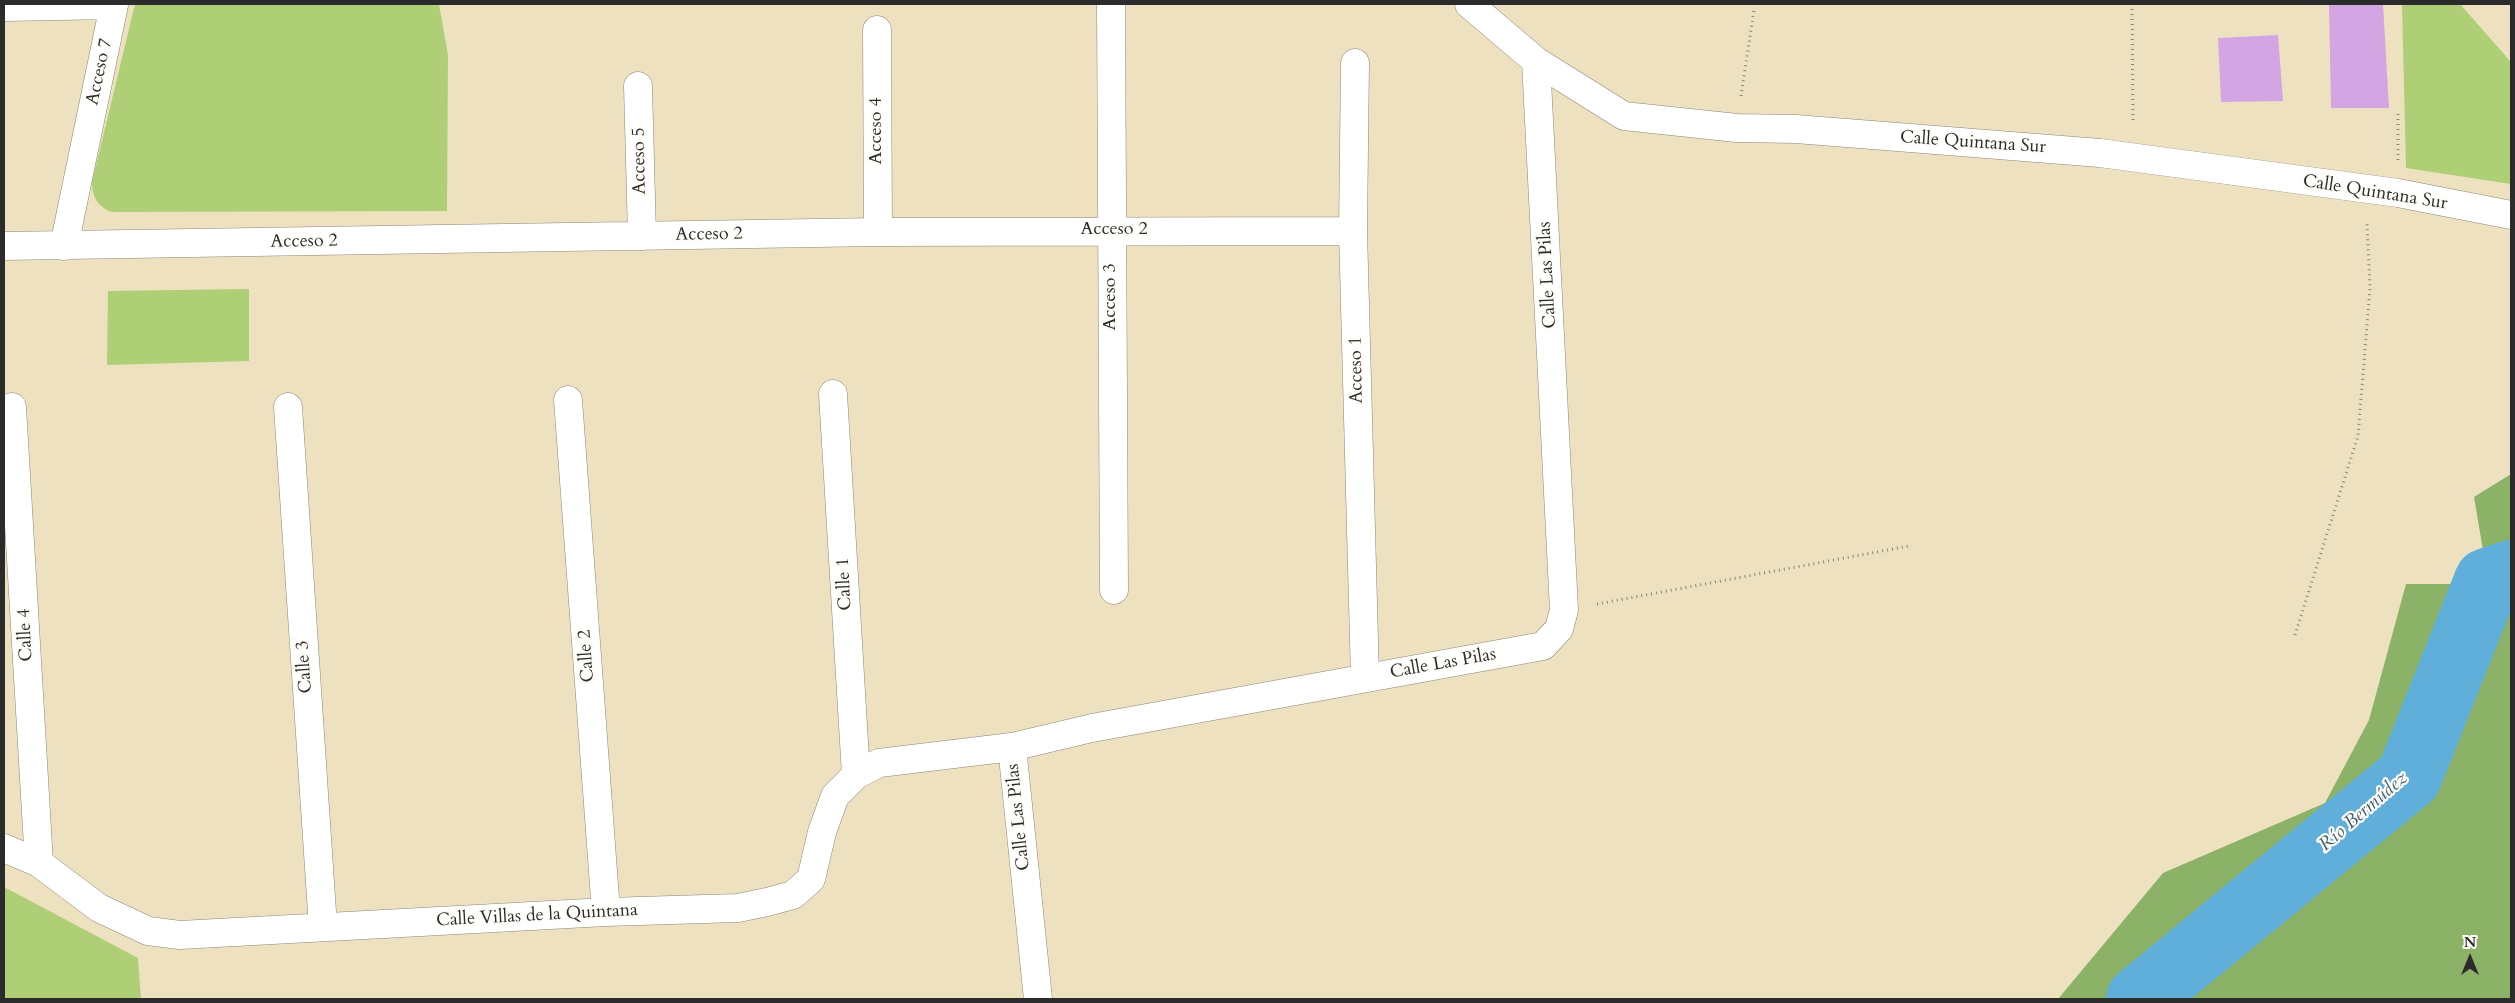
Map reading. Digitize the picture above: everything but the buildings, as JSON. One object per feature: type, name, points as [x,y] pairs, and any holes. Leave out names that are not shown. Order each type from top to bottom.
[{"type":"street","name":"Acceso 7","points":[[4,7],[114,4],[64,246]]},
{"type":"street","name":"Acceso 3","points":[[1111,4],[1114,590]]},
{"type":"street","name":"Calle Quintana Sur","points":[[1469,4],[1536,62],[1624,116],[1737,128],[1796,129],[2100,153],[2398,194],[2511,215]]},
{"type":"street","name":"Acceso 4","points":[[877,30],[878,232]]},
{"type":"street","name":"Calle Las Pilas","points":[[1038,999],[1012,747],[1092,728],[1544,646],[1559,629],[1564,610],[1536,62]]},
{"type":"street","name":"Acceso 1","points":[[1355,63],[1353,231],[1365,678]]},
{"type":"street","name":"Acceso 5","points":[[638,86],[642,236]]},
{"type":"street","name":"Acceso 2","points":[[4,246],[878,232],[1111,230],[1353,231]]},
{"type":"street","name":"Calle 1","points":[[833,394],[856,775]]},
{"type":"street","name":"Calle 2","points":[[568,400],[606,912]]},
{"type":"street","name":"Calle 4","points":[[12,407],[39,863]]},
{"type":"street","name":"Calle 3","points":[[288,407],[323,927]]},
{"type":"street","name":"Calle Villas de la Quintana","points":[[4,848],[39,863],[98,908],[148,931],[180,936],[606,912],[738,908],[793,895],[811,879],[822,832],[835,796],[856,775],[879,763],[1012,747]]},
{"type":"path","points":[[2132,4],[2133,159]]},
{"type":"path","points":[[1737,128],[1754,10]]},
{"type":"path","points":[[2398,114],[2398,194]]},
{"type":"path","points":[[2295,635],[2358,436],[2370,288],[2365,190]]},
{"type":"path","points":[[1564,610],[1909,546]]},
{"type":"green space","points":[[135,4],[439,4],[448,55],[447,211],[111,212],[106,210],[95,197],[92,182]]},
{"type":"green space","points":[[2402,4],[2460,4],[2511,62],[2511,184],[2406,168]]},
{"type":"green space","points":[[249,289],[249,361],[107,365],[108,291]]},
{"type":"green space","points":[[2511,474],[2511,999],[2058,999],[2163,873],[2325,803],[2369,720],[2406,584],[2463,584],[2484,556],[2474,497]]},
{"type":"green space","points":[[4,887],[138,958],[141,999],[4,999]]},
{"type":"waterway","name":"Río Bermúdez","points":[[2139,999],[2409,777],[2487,581],[2511,573]]}]
